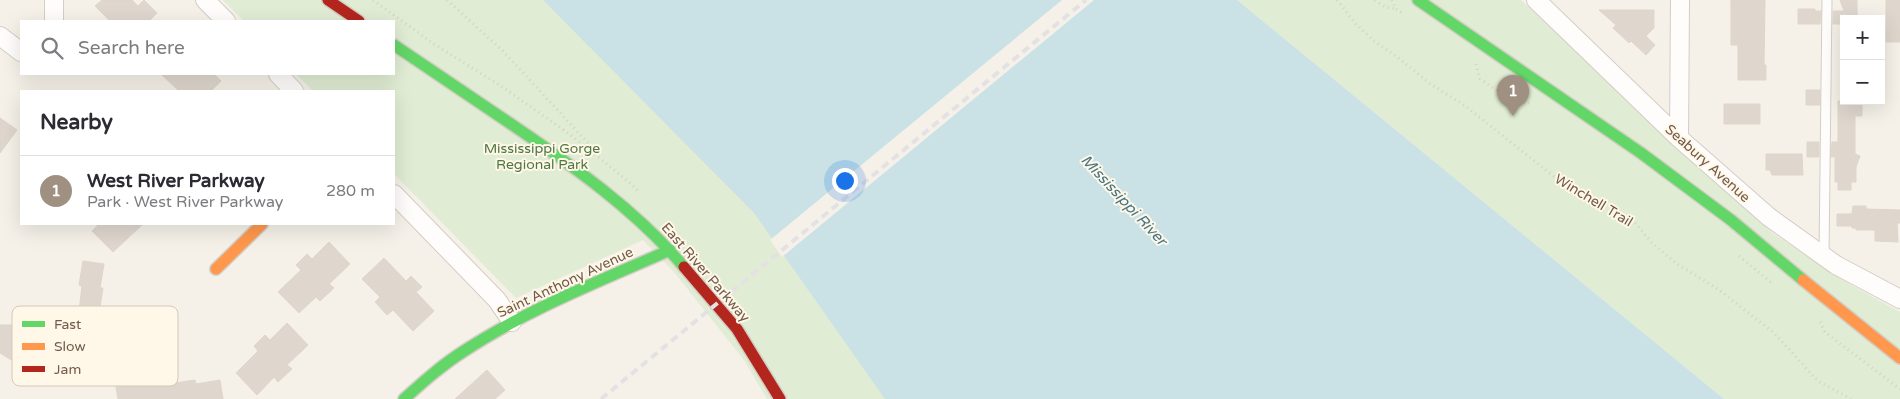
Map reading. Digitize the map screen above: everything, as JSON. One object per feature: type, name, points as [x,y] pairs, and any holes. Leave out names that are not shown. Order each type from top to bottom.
[{"type":"street","points":[[54,0],[54,20]]},
{"type":"street","points":[[205,0],[225,20]]},
{"type":"street","points":[[328,0],[358,20]]},
{"type":"street","name":"Seabury Avenue","points":[[1536,0],[1680,138],[1769,217],[1836,265],[1900,299]]},
{"type":"street","points":[[1680,0],[1680,138]]},
{"type":"street","points":[[1428,3],[1724,214],[1900,358]]},
{"type":"street","points":[[0,36],[20,51]]},
{"type":"street","name":"East River Parkway","points":[[395,46],[572,165],[634,216],[670,250],[737,329],[780,399]]},
{"type":"street","points":[[279,75],[293,90]]},
{"type":"street","points":[[395,195],[497,300],[512,322]]},
{"type":"street","points":[[216,269],[261,225]]},
{"type":"street","name":"Saint Anthony Avenue","points":[[404,399],[419,383],[471,347],[512,322],[670,250]]},
{"type":"lane","points":[[1824,256],[1827,0]]},
{"type":"path","points":[[448,0],[503,51],[608,165]]},
{"type":"path","name":"Winchell Trail","points":[[1337,0],[1356,24],[1374,41],[1429,83],[1471,110],[1562,183],[1597,198],[1632,219],[1651,242],[1677,264],[1718,289],[1774,333],[1818,381],[1851,399]]},
{"type":"path","points":[[1375,0],[1385,7],[1396,9]]},
{"type":"path","points":[[1476,63],[1480,79],[1500,93],[1522,102],[1535,104]]},
{"type":"path","points":[[1819,319],[1825,332],[1900,389]]},
{"type":"green space","name":"Mississippi Gorge Regional Park","points":[[223,0],[550,0],[757,200],[900,399],[767,399],[744,360],[674,272],[643,240],[516,298],[395,175],[395,90],[312,90],[297,75],[395,75],[395,20],[243,20]]},
{"type":"green space","points":[[1237,0],[1521,0],[1772,233],[1851,285],[1900,312],[1900,399],[1724,399]]},
{"type":"water","name":"Mississippi River","points":[[543,0],[1237,0],[1724,399],[885,399],[754,213]]},
{"type":"pier","points":[[1062,0],[1094,0],[782,257],[770,240]]},
{"type":"building","points":[[102,0],[132,0],[138,6],[144,0],[157,13],[150,20],[109,20],[95,6]]},
{"type":"building","points":[[1731,0],[1765,0],[1764,65],[1766,65],[1766,80],[1738,80],[1738,45],[1731,45]]},
{"type":"building","points":[[1840,0],[1857,0],[1857,15],[1846,15]]},
{"type":"building","points":[[1886,0],[1900,0],[1900,42],[1886,42]]},
{"type":"building","points":[[1798,9],[1821,11],[1820,24],[1798,24]]},
{"type":"building","points":[[1599,10],[1654,10],[1654,28],[1646,36],[1655,45],[1646,55],[1613,28],[1616,25]]},
{"type":"building","points":[[1833,11],[1844,11],[1844,15],[1840,15],[1840,24],[1833,24]]},
{"type":"building","points":[[162,75],[215,75],[221,81],[212,90],[178,90]]},
{"type":"building","points":[[1806,90],[1820,90],[1820,105],[1806,105]]},
{"type":"building","points":[[1838,101],[1840,101],[1840,105],[1862,105],[1862,116],[1855,116],[1855,154],[1860,156],[1856,167],[1856,182],[1851,182],[1851,190],[1838,190],[1838,182],[1835,182],[1835,157],[1831,157],[1832,142],[1838,142]]},
{"type":"building","points":[[1724,104],[1760,104],[1760,124],[1724,124]]},
{"type":"building","points":[[0,118],[17,130],[0,153]]},
{"type":"building","points":[[1807,142],[1819,142],[1819,157],[1807,157]]},
{"type":"building","points":[[1766,154],[1802,154],[1803,175],[1772,175],[1770,170],[1766,170]]},
{"type":"building","points":[[1853,206],[1866,206],[1866,209],[1900,210],[1900,223],[1897,223],[1898,242],[1875,241],[1875,230],[1856,230],[1852,226],[1837,226],[1837,214],[1852,214]]},
{"type":"building","points":[[98,225],[142,225],[113,252],[92,231]]},
{"type":"building","points":[[329,242],[350,264],[329,284],[334,288],[320,301],[316,297],[299,313],[278,292],[301,270],[296,265],[307,254],[312,259]]},
{"type":"building","points":[[384,258],[406,281],[411,276],[422,287],[416,292],[434,311],[413,331],[393,310],[387,315],[375,302],[380,297],[362,279]]},
{"type":"building","points":[[83,261],[104,264],[100,288],[103,288],[100,306],[80,306],[82,286],[79,285]]},
{"type":"building","points":[[287,323],[308,345],[287,365],[292,369],[278,382],[274,377],[257,395],[236,373],[258,351],[254,346],[265,335],[270,340]]},
{"type":"building","points":[[0,325],[12,325],[12,360],[0,353]]},
{"type":"building","points":[[487,370],[505,390],[495,399],[455,399]]},
{"type":"building","points":[[195,380],[196,384],[220,380],[223,399],[118,399],[116,387],[178,386],[178,383]]},
{"type":"railway","points":[[601,399],[1086,0]]},
{"type":"traffic: fast","points":[[1418,0],[1641,153],[1731,220],[1803,280]]},
{"type":"traffic: fast","points":[[395,46],[534,140],[603,190],[665,246],[684,267]]},
{"type":"traffic: fast","points":[[404,399],[456,356],[488,336],[565,296],[670,250]]},
{"type":"traffic: slow","points":[[216,269],[261,225]]},
{"type":"traffic: slow","points":[[1803,280],[1900,358]]},
{"type":"traffic: jam","points":[[328,0],[358,20]]},
{"type":"traffic: jam","points":[[684,267],[737,329],[780,399]]},
{"type":"place","name":"West River Parkway","points":[[1513,116]]}]
